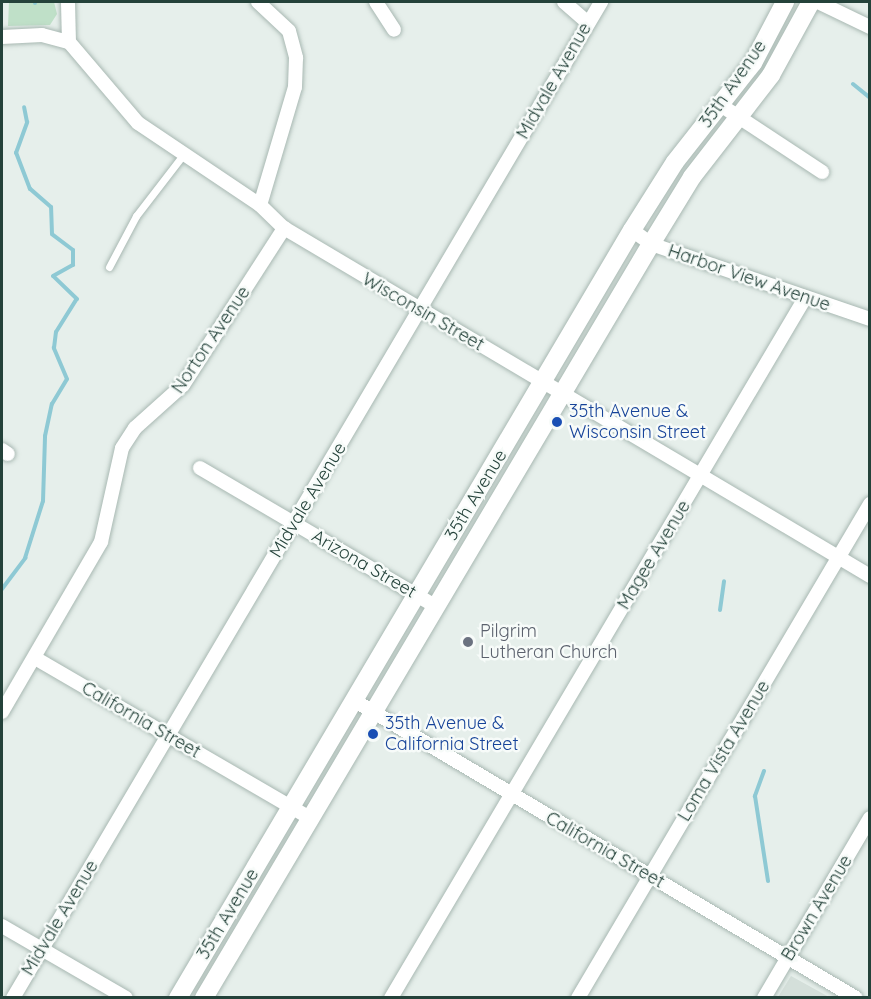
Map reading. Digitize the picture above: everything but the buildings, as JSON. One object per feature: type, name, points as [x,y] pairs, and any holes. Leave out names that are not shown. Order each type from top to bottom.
[{"type":"main road","name":"35th Avenue","points":[[178,998],[632,230],[675,162],[722,106],[785,2]]},
{"type":"main road","name":"35th Avenue","points":[[204,998],[651,244],[692,177],[739,120],[811,2]]},
{"type":"street","points":[[2,37],[42,35],[69,42],[68,2]]},
{"type":"street","points":[[258,2],[289,31],[296,58],[295,87],[260,205]]},
{"type":"street","points":[[376,2],[394,30]]},
{"type":"street","points":[[564,2],[587,22]]},
{"type":"street","name":"Midvale Avenue","points":[[13,998],[166,735],[294,523],[587,22],[601,2]]},
{"type":"street","points":[[818,2],[870,27]]},
{"type":"street","name":"Wisconsin Street","points":[[69,42],[138,123],[260,205],[284,228],[870,576]]},
{"type":"street","points":[[722,106],[739,120],[822,172]]},
{"type":"street","name":"Norton Avenue","points":[[2,712],[84,576],[101,542],[122,448],[135,428],[183,385],[284,228]]},
{"type":"street","name":"Harbor View Avenue","points":[[632,230],[651,244],[870,319]]},
{"type":"street","name":"Magee Avenue","points":[[391,998],[806,298]]},
{"type":"street","name":"Arizona Street","points":[[200,468],[435,606]]},
{"type":"street","name":"Loma Vista Avenue","points":[[578,998],[870,504]]},
{"type":"street","name":"California Street","points":[[34,658],[310,818]]},
{"type":"street","name":"California Street","points":[[355,701],[510,796],[856,998]]},
{"type":"street","name":"Brown Avenue","points":[[764,998],[870,818]]},
{"type":"street","points":[[2,926],[126,998]]},
{"type":"lane","points":[[109,267],[136,216],[183,155]]},
{"type":"shaded area","points":[[791,976],[829,997],[778,997]]},
{"type":"green space","points":[[9,2],[54,2],[57,14],[50,25],[8,26]]},
{"type":"waterway","points":[[853,84],[870,98]]},
{"type":"waterway","points":[[2,589],[25,558],[43,501],[45,436],[52,404],[67,379],[54,348],[56,332],[77,299],[53,276],[73,265],[73,250],[52,234],[51,207],[30,189],[16,153],[27,122],[24,107]]},
{"type":"waterway","points":[[720,610],[724,581]]},
{"type":"waterway","points":[[764,771],[755,796],[768,881]]},
{"type":"place","name":"35th Avenue & Wisconsin Street","points":[[557,422]]},
{"type":"place","name":"Pilgrim Lutheran Church","points":[[468,642]]},
{"type":"place","name":"35th Avenue & California Street","points":[[373,734]]}]
